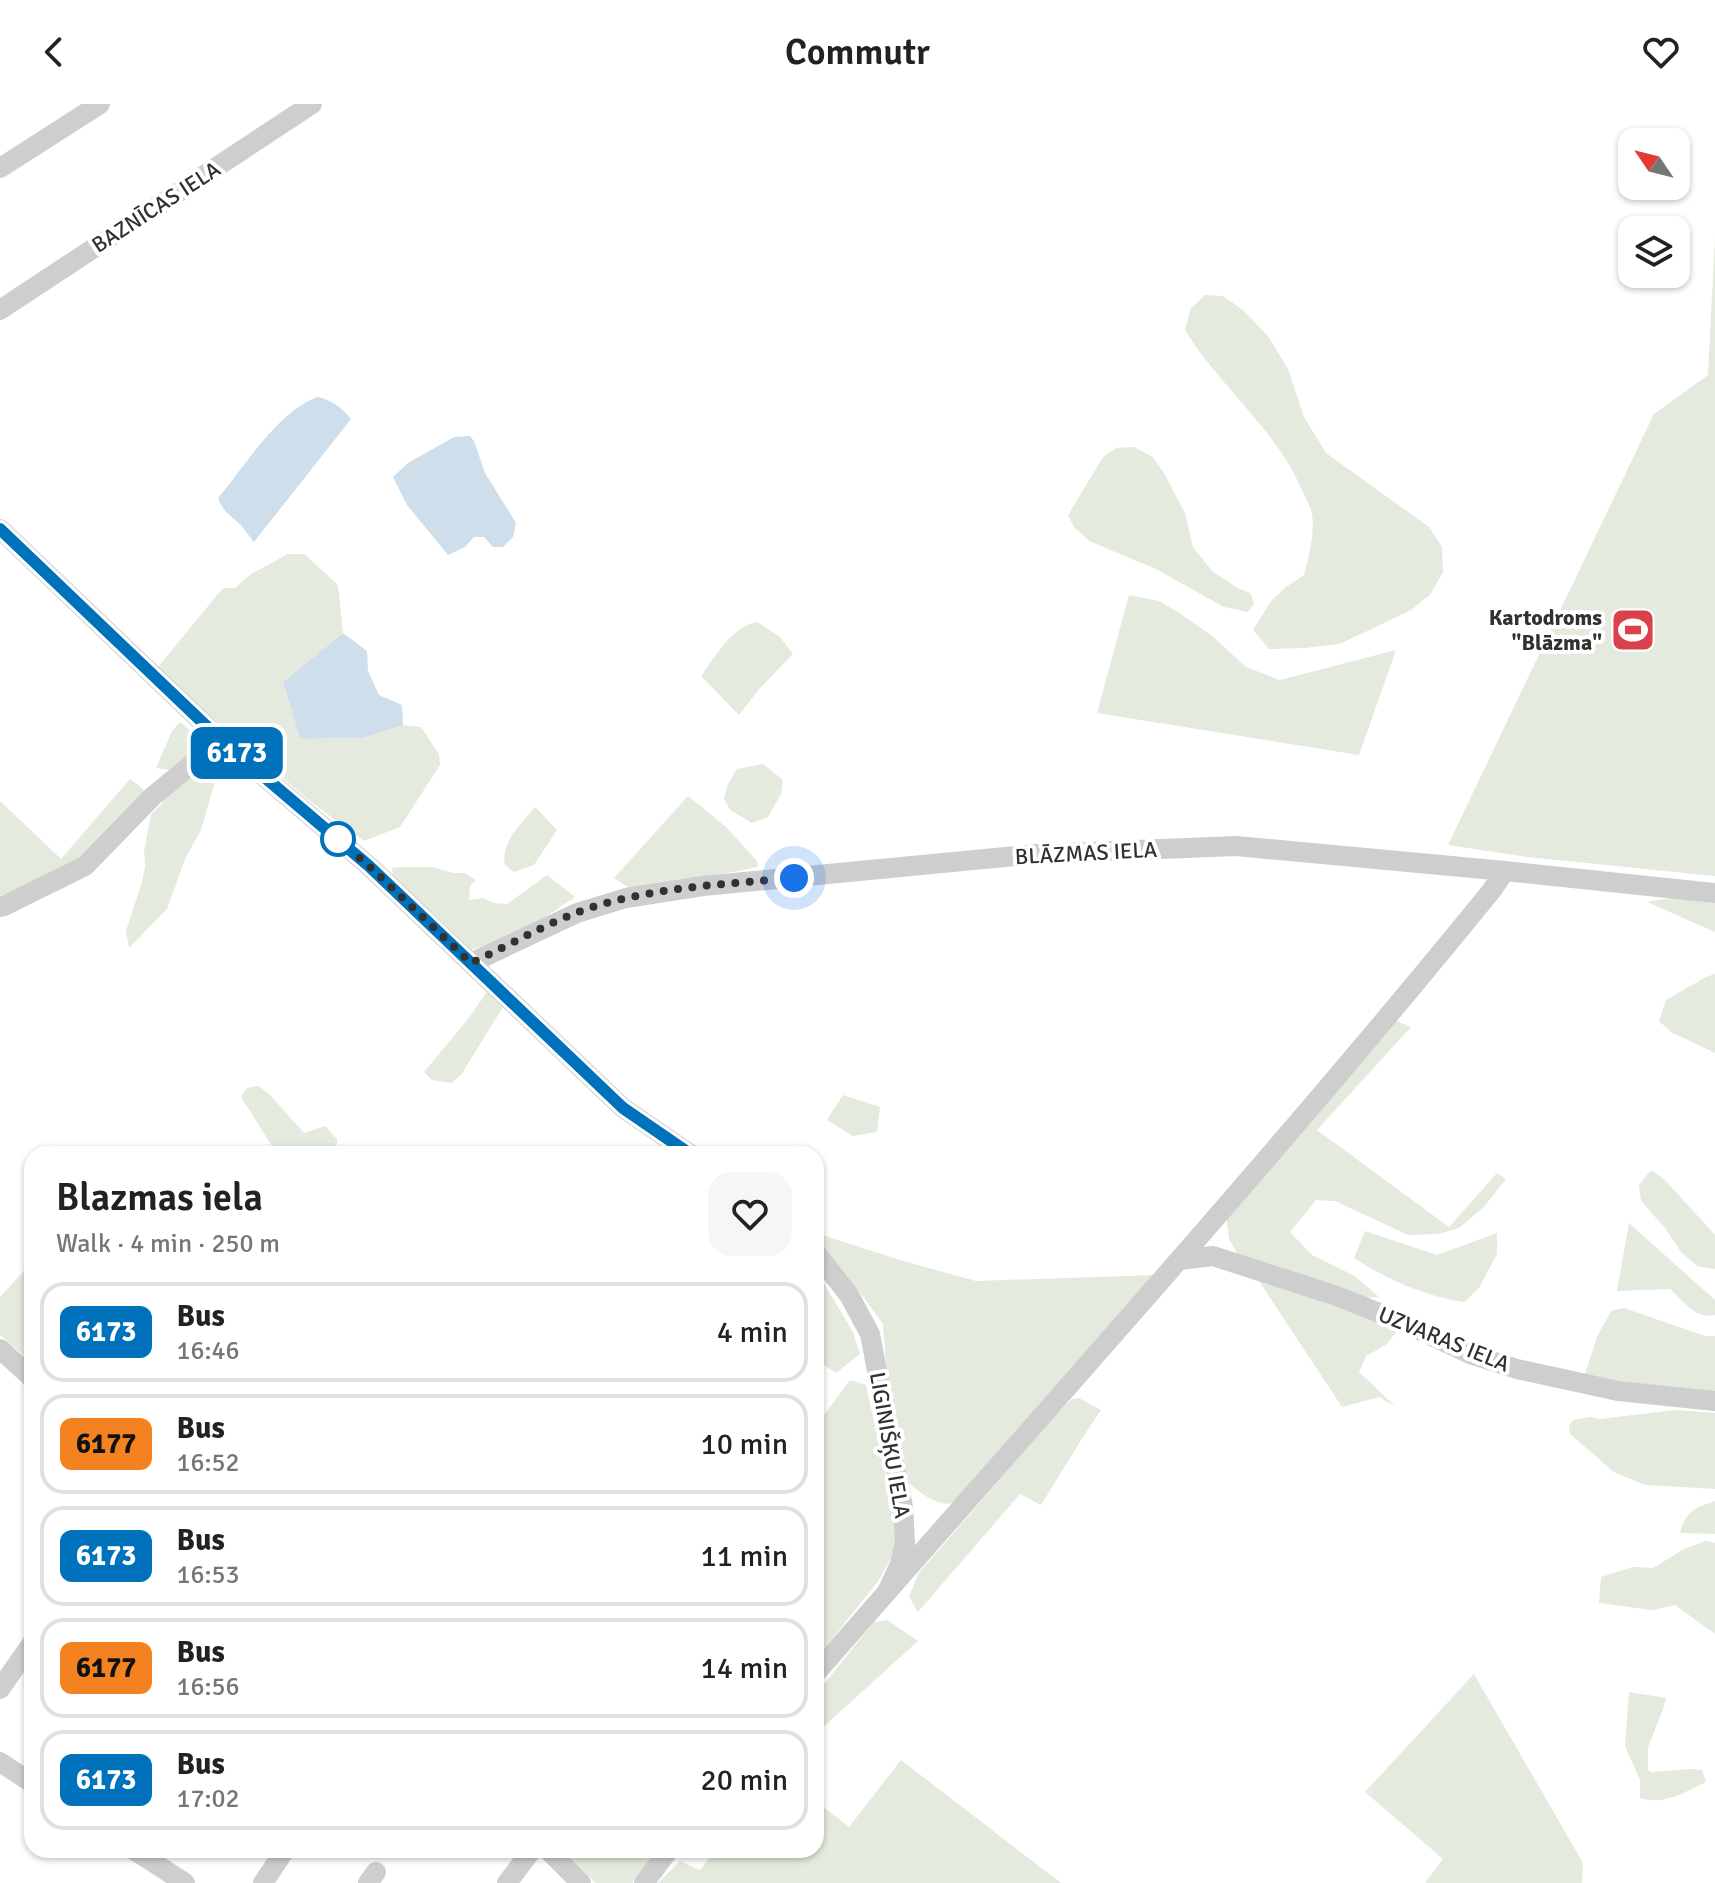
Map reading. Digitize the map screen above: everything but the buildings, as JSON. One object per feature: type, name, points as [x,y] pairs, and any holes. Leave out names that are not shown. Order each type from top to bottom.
[{"type":"street","points":[[0,168],[100,104]]},
{"type":"street","name":"BAZNĪCAS IELA","points":[[0,310],[312,104]]},
{"type":"street","points":[[0,529],[221,740],[369,866],[623,1108],[678,1146]]},
{"type":"street","points":[[0,907],[85,866],[152,797],[221,740]]},
{"type":"street","name":"BLĀZMAS IELA","points":[[471,963],[577,913],[626,898],[703,886],[1036,854],[1236,846],[1715,893]]},
{"type":"street","points":[[887,1592],[1396,1008],[1505,871]]},
{"type":"street","name":"UZVARAS IELA","points":[[1179,1260],[1213,1256],[1337,1296],[1470,1354],[1517,1369],[1618,1391],[1715,1401]]},
{"type":"street","name":"LIGINIŠĶU IELA","points":[[824,1263],[849,1295],[870,1334],[903,1507],[905,1542],[900,1564],[887,1592],[824,1664]]},
{"type":"street","points":[[0,1349],[24,1371]]},
{"type":"street","points":[[0,1689],[24,1654]]},
{"type":"street","points":[[0,1762],[24,1778]]},
{"type":"street","points":[[146,1858],[185,1883]]},
{"type":"street","points":[[270,1881],[281,1858]]},
{"type":"street","points":[[507,1883],[526,1858]]},
{"type":"street","points":[[556,1858],[581,1883]]},
{"type":"street","points":[[644,1883],[663,1858]]},
{"type":"shaded area","name":"Kartodroms \"Blāzma\"","points":[[1715,237],[1715,876],[1527,857],[1448,845],[1654,414],[1708,375]]},
{"type":"shaded area","points":[[1205,295],[1223,296],[1243,310],[1268,336],[1288,369],[1304,417],[1326,453],[1429,527],[1442,547],[1443,572],[1430,595],[1411,610],[1340,644],[1269,649],[1253,630],[1271,601],[1304,575],[1312,537],[1312,513],[1278,447],[1185,330],[1191,308]]},
{"type":"shaded area","points":[[1134,447],[1153,457],[1165,475],[1185,513],[1193,547],[1212,571],[1250,593],[1254,603],[1248,612],[1224,607],[1156,569],[1089,541],[1074,527],[1068,515],[1103,457],[1116,448]]},
{"type":"shaded area","points":[[288,554],[304,554],[338,585],[343,633],[283,682],[300,739],[363,738],[403,725],[421,727],[439,754],[440,765],[400,827],[364,841],[311,802],[157,668],[223,588],[235,588],[251,574]]},
{"type":"shaded area","points":[[1129,595],[1159,601],[1212,636],[1246,667],[1280,680],[1396,650],[1359,755],[1097,713]]},
{"type":"shaded area","points":[[757,622],[780,637],[793,654],[739,715],[701,676],[732,636]]},
{"type":"shaded area","points":[[180,722],[194,733],[201,747],[196,751],[218,771],[201,830],[185,859],[167,909],[129,948],[126,931],[142,882],[151,814],[162,804],[178,771],[156,768],[172,731]]},
{"type":"shaded area","points":[[763,764],[783,780],[781,794],[768,817],[752,823],[730,810],[724,799],[737,769]]},
{"type":"shaded area","points":[[130,779],[147,795],[89,855],[39,884],[0,896],[0,801],[61,859]]},
{"type":"shaded area","points":[[688,796],[726,827],[757,861],[758,867],[634,891],[614,878]]},
{"type":"shaded area","points":[[535,807],[557,830],[534,865],[514,872],[505,865],[506,848],[513,833]]},
{"type":"shaded area","points":[[432,867],[465,873],[476,880],[470,886],[469,900],[483,898],[493,903],[507,904],[547,875],[575,897],[514,938],[471,950],[394,880],[392,868]]},
{"type":"shaded area","points":[[1671,898],[1715,903],[1715,932],[1647,902]]},
{"type":"shaded area","points":[[1715,974],[1715,1053],[1671,1032],[1659,1021],[1666,1000]]},
{"type":"shaded area","points":[[487,992],[503,1007],[461,1075],[451,1083],[432,1080],[424,1072]]},
{"type":"shaded area","points":[[1394,1020],[1411,1027],[1317,1130],[1449,1227],[1497,1173],[1506,1179],[1483,1208],[1459,1228],[1438,1234],[1408,1235],[1335,1201],[1316,1200],[1290,1232],[1312,1255],[1355,1276],[1379,1297],[1364,1298],[1240,1258],[1229,1239],[1226,1215]]},
{"type":"shaded area","points":[[258,1086],[269,1094],[304,1133],[325,1126],[337,1139],[337,1146],[272,1146],[241,1097],[247,1088]]},
{"type":"shaded area","points":[[843,1095],[880,1107],[877,1132],[853,1136],[827,1120]]},
{"type":"shaded area","points":[[1651,1170],[1664,1179],[1715,1235],[1715,1269],[1697,1266],[1681,1252],[1641,1201],[1639,1185]]},
{"type":"shaded area","points":[[1629,1223],[1715,1300],[1715,1315],[1696,1312],[1670,1289],[1617,1291]]},
{"type":"shaded area","points":[[1365,1231],[1437,1255],[1497,1233],[1497,1254],[1479,1288],[1464,1302],[1407,1286],[1354,1258]]},
{"type":"shaded area","points":[[824,1236],[976,1281],[1154,1275],[957,1503],[950,1504],[925,1496],[909,1483],[886,1365],[883,1324],[824,1252]]},
{"type":"shaded area","points":[[24,1271],[24,1356],[0,1335],[0,1297]]},
{"type":"shaded area","points":[[1255,1275],[1366,1313],[1398,1330],[1386,1345],[1366,1356],[1359,1372],[1396,1407],[1379,1397],[1342,1407]]},
{"type":"shaded area","points":[[824,1283],[853,1332],[860,1354],[836,1373],[824,1365]]},
{"type":"shaded area","points":[[1624,1308],[1705,1336],[1715,1336],[1715,1392],[1584,1377],[1597,1337],[1611,1311]]},
{"type":"shaded area","points":[[850,1380],[866,1385],[898,1531],[895,1550],[879,1580],[824,1649],[824,1415]]},
{"type":"shaded area","points":[[1079,1398],[1101,1410],[1041,1505],[1020,1494],[918,1612],[909,1597],[918,1574],[1054,1417],[1072,1399]]},
{"type":"shaded area","points":[[1675,1410],[1715,1413],[1715,1489],[1645,1485],[1614,1472],[1570,1434],[1569,1426],[1573,1420]]},
{"type":"shaded area","points":[[1715,1501],[1715,1534],[1680,1533],[1692,1511]]},
{"type":"shaded area","points":[[1706,1541],[1715,1543],[1715,1634],[1675,1605],[1652,1610],[1599,1603],[1601,1577],[1633,1567],[1653,1568],[1684,1549]]},
{"type":"shaded area","points":[[887,1620],[918,1641],[824,1726],[824,1684],[874,1622]]},
{"type":"shaded area","points":[[1474,1674],[1583,1863],[1582,1883],[1425,1883],[1443,1859],[1365,1792]]},
{"type":"shaded area","points":[[1629,1692],[1666,1698],[1648,1747],[1648,1770],[1702,1770],[1706,1782],[1665,1799],[1640,1798],[1640,1780],[1625,1746]]},
{"type":"shaded area","points":[[901,1760],[1061,1883],[658,1883],[680,1861],[700,1870],[710,1858],[824,1858],[824,1807],[849,1827]]},
{"type":"shaded area","points":[[569,1858],[650,1858],[632,1883],[596,1883]]},
{"type":"water","points":[[318,397],[336,405],[351,419],[254,542],[218,498],[277,426],[290,413]]},
{"type":"water","points":[[470,436],[485,473],[516,523],[513,537],[503,547],[493,547],[484,537],[474,537],[465,547],[448,555],[407,505],[393,477],[408,463],[454,437]]},
{"type":"water","points":[[343,633],[367,651],[368,671],[379,695],[402,705],[403,725],[363,738],[300,739],[283,682]]},
{"type":"bus line","name":"6173","points":[[0,529],[221,740],[369,866],[623,1108],[678,1146]]},
{"type":"place","name":"Kartodroms \"Blāzma\"","points":[[1633,630]]},
{"type":"route","points":[[338,839],[471,963],[577,913],[626,898],[703,886],[794,878]]}]
